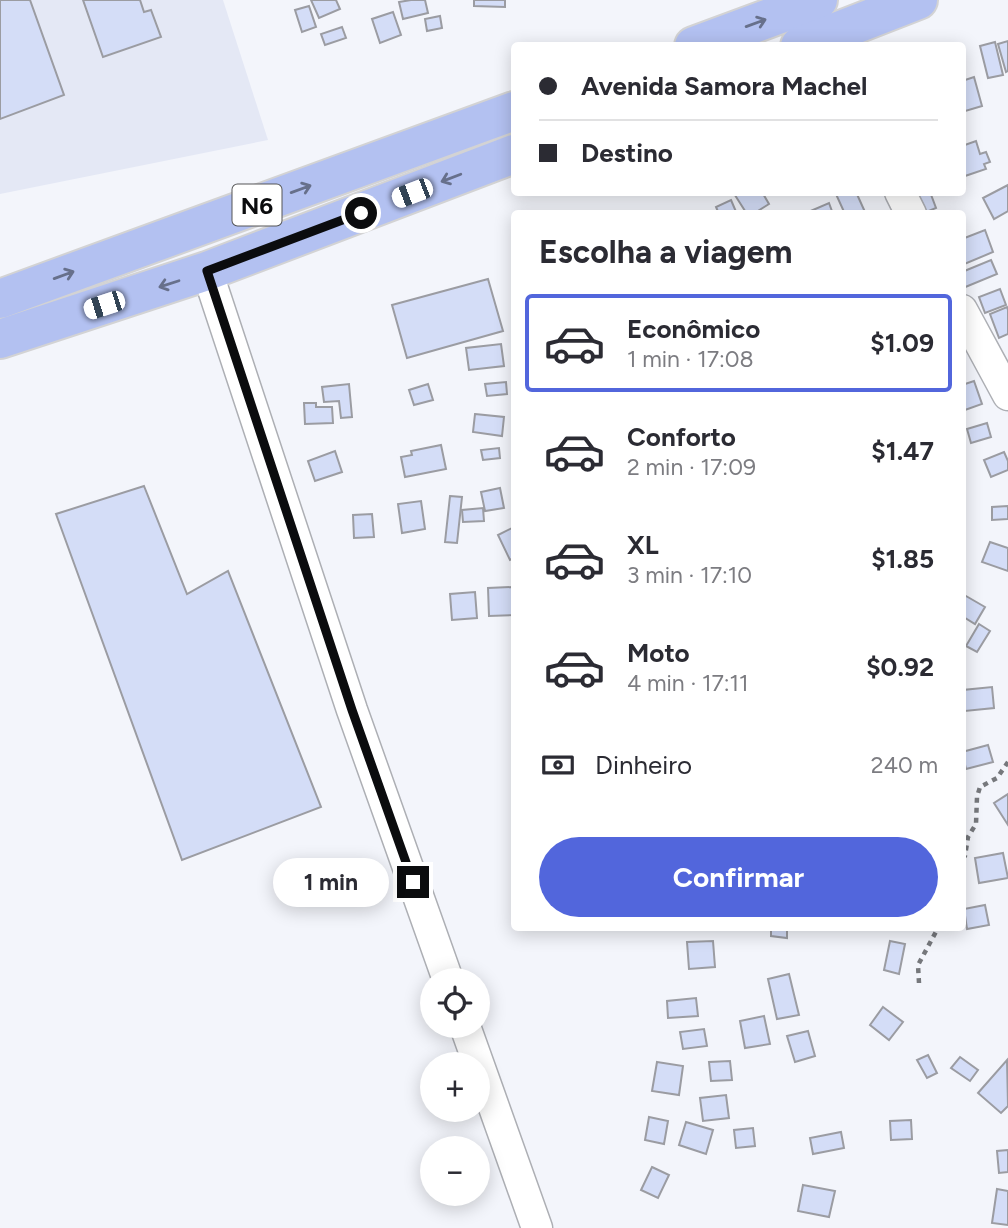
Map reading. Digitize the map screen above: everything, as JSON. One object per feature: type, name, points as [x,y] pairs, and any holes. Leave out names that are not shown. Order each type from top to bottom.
[{"type":"highway","points":[[728,42],[820,31],[918,0]]},
{"type":"highway","name":"N6","points":[[0,299],[511,112]]},
{"type":"highway","name":"N6","points":[[0,339],[207,271],[511,155]]},
{"type":"street","points":[[207,271],[352,710],[444,968]]},
{"type":"street","points":[[966,317],[1008,396]]},
{"type":"street","points":[[469,1038],[537,1228]]},
{"type":"path","points":[[966,849],[968,836],[976,824],[980,787],[997,778],[1008,762]]},
{"type":"path","points":[[919,983],[918,965],[936,931]]},
{"type":"shaded area","points":[[0,0],[223,0],[268,140],[0,194]]},
{"type":"building","points":[[0,0],[30,0],[64,95],[0,119]]},
{"type":"building","points":[[83,0],[140,0],[144,12],[151,10],[161,37],[103,57]]},
{"type":"building","points":[[311,0],[336,0],[340,9],[319,18]]},
{"type":"building","points":[[425,0],[428,13],[403,19],[399,2]]},
{"type":"building","points":[[474,0],[505,0],[505,7],[474,6]]},
{"type":"building","points":[[309,6],[316,27],[302,32],[295,10]]},
{"type":"building","points":[[393,12],[401,35],[380,43],[372,19]]},
{"type":"building","points":[[440,16],[442,28],[427,31],[425,19]]},
{"type":"building","points":[[342,27],[346,38],[325,45],[321,34]]},
{"type":"building","points":[[1008,41],[1008,71],[1006,72],[998,44]]},
{"type":"building","points":[[995,42],[1003,75],[988,78],[980,46]]},
{"type":"building","points":[[974,77],[982,106],[966,111],[966,80]]},
{"type":"building","points":[[976,141],[980,154],[986,152],[990,162],[984,164],[986,169],[966,176],[966,145]]},
{"type":"building","points":[[1008,185],[1008,211],[994,219],[983,198]]},
{"type":"building","points":[[736,196],[764,196],[769,204],[759,210],[744,210]]},
{"type":"building","points":[[837,196],[858,196],[864,210],[843,210]]},
{"type":"building","points":[[917,196],[932,196],[936,208],[923,210]]},
{"type":"building","points":[[731,200],[735,210],[717,210],[716,207]]},
{"type":"building","points":[[829,203],[832,210],[813,210]]},
{"type":"building","points":[[985,230],[993,252],[966,263],[966,237]]},
{"type":"building","points":[[991,260],[997,274],[966,287],[966,270]]},
{"type":"building","points":[[488,279],[503,331],[407,358],[392,305]]},
{"type":"building","points":[[1000,289],[1006,305],[985,313],[979,297]]},
{"type":"building","points":[[1007,307],[1008,334],[999,338],[990,314]]},
{"type":"building","points":[[501,344],[504,366],[469,370],[466,348]]},
{"type":"building","points":[[974,381],[982,404],[966,410],[966,384]]},
{"type":"building","points":[[506,382],[507,394],[487,396],[485,384]]},
{"type":"building","points":[[349,384],[352,417],[341,418],[339,401],[324,402],[322,387]]},
{"type":"building","points":[[428,384],[433,400],[414,405],[409,390]]},
{"type":"building","points":[[304,403],[316,403],[316,407],[332,407],[333,423],[305,424]]},
{"type":"building","points":[[475,414],[504,417],[502,436],[473,432]]},
{"type":"building","points":[[987,423],[991,437],[971,443],[967,429]]},
{"type":"building","points":[[441,445],[446,469],[405,477],[401,457],[412,455],[411,451]]},
{"type":"building","points":[[499,448],[500,458],[483,460],[481,450]]},
{"type":"building","points":[[335,451],[342,472],[315,481],[308,461]]},
{"type":"building","points":[[1004,452],[1008,470],[991,477],[984,460]]},
{"type":"building","points":[[144,486],[187,594],[228,571],[321,807],[182,860],[56,514]]},
{"type":"building","points":[[500,488],[504,508],[485,511],[481,492]]},
{"type":"building","points":[[450,496],[462,497],[457,543],[445,542]]},
{"type":"building","points":[[421,501],[425,529],[402,533],[398,504]]},
{"type":"building","points":[[1008,506],[1008,519],[992,520],[992,507]]},
{"type":"building","points":[[483,508],[484,521],[463,522],[462,510]]},
{"type":"building","points":[[372,514],[374,537],[354,538],[353,515]]},
{"type":"building","points":[[511,528],[511,560],[510,560],[498,535]]},
{"type":"building","points":[[990,542],[1008,548],[1008,571],[982,562]]},
{"type":"building","points":[[511,587],[511,615],[489,616],[488,588]]},
{"type":"building","points":[[475,592],[477,618],[452,620],[450,594]]},
{"type":"building","points":[[966,596],[985,607],[975,624],[966,618]]},
{"type":"building","points":[[979,624],[990,631],[977,652],[966,646]]},
{"type":"building","points":[[992,687],[994,708],[966,711],[966,690]]},
{"type":"building","points":[[988,745],[993,762],[966,769],[966,751]]},
{"type":"building","points":[[1008,794],[1008,825],[994,803]]},
{"type":"building","points":[[1003,853],[1008,878],[979,883],[975,858]]},
{"type":"building","points":[[985,905],[989,925],[967,929],[966,909]]},
{"type":"building","points":[[771,931],[787,931],[787,938],[771,936]]},
{"type":"building","points":[[713,941],[715,967],[689,969],[687,942]]},
{"type":"building","points":[[890,941],[905,944],[899,974],[884,970]]},
{"type":"building","points":[[789,974],[799,1015],[777,1019],[768,979]]},
{"type":"building","points":[[696,998],[698,1016],[668,1018],[667,1001]]},
{"type":"building","points":[[883,1007],[903,1022],[889,1040],[870,1025]]},
{"type":"building","points":[[764,1016],[770,1044],[745,1048],[740,1021]]},
{"type":"building","points":[[704,1029],[707,1046],[683,1049],[680,1032]]},
{"type":"building","points":[[808,1031],[815,1056],[795,1062],[787,1036]]},
{"type":"building","points":[[928,1055],[937,1073],[927,1078],[917,1060]]},
{"type":"building","points":[[960,1057],[978,1070],[970,1081],[951,1068]]},
{"type":"building","points":[[1007,1060],[1008,1106],[1001,1113],[978,1093]]},
{"type":"building","points":[[730,1061],[732,1080],[711,1081],[709,1062]]},
{"type":"building","points":[[657,1062],[683,1066],[679,1095],[652,1091]]},
{"type":"building","points":[[726,1095],[729,1118],[703,1121],[700,1098]]},
{"type":"building","points":[[649,1117],[668,1121],[664,1144],[645,1140]]},
{"type":"building","points":[[911,1120],[912,1139],[891,1140],[890,1121]]},
{"type":"building","points":[[686,1122],[713,1130],[706,1154],[679,1145]]},
{"type":"building","points":[[753,1128],[755,1146],[736,1148],[734,1130]]},
{"type":"building","points":[[841,1132],[844,1148],[813,1154],[810,1138]]},
{"type":"building","points":[[1008,1150],[1008,1172],[999,1173],[997,1151]]},
{"type":"building","points":[[652,1167],[669,1175],[658,1198],[641,1190]]},
{"type":"building","points":[[803,1185],[835,1191],[829,1217],[798,1211]]},
{"type":"building","points":[[997,1189],[1008,1191],[1008,1225],[992,1223]]},
{"type":"route","points":[[361,213],[207,271],[352,710],[413,882]]}]
